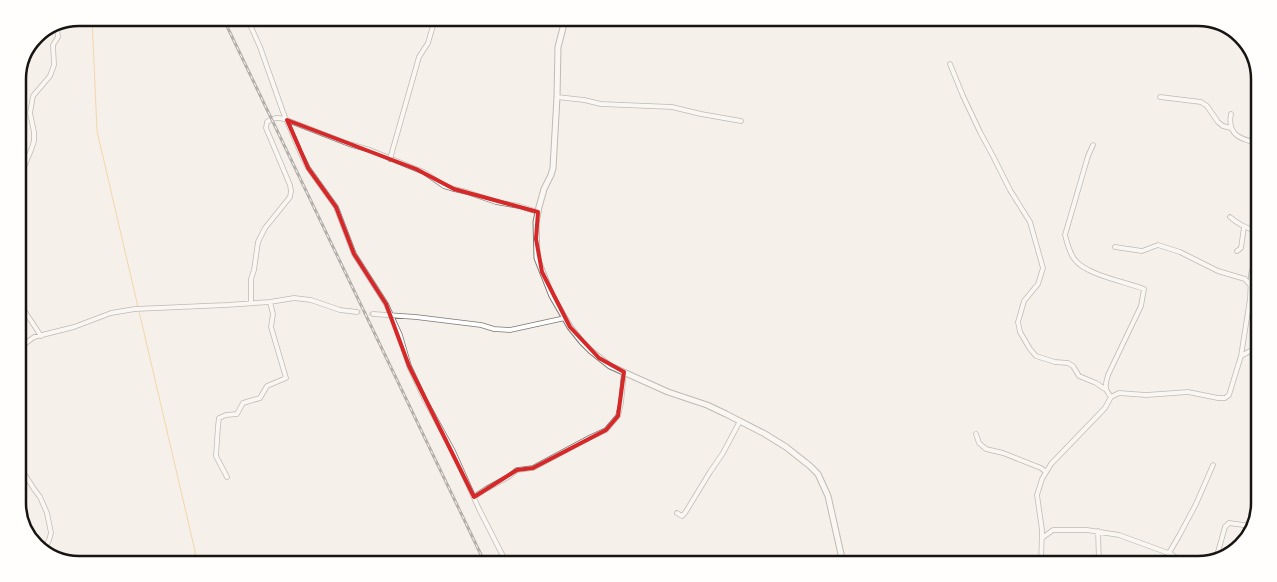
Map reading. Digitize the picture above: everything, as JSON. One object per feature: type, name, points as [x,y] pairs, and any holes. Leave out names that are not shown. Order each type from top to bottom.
[{"type":"street","points":[[250,26],[260,47],[304,161],[336,208],[354,254],[392,315],[409,366],[453,451],[503,556]]},
{"type":"street","points":[[390,159],[419,58],[428,43],[433,26]]},
{"type":"street","points":[[563,26],[558,47],[552,168],[538,212],[536,239],[537,258],[552,296],[582,342],[610,366],[668,392],[707,405],[740,421],[786,447],[810,466],[818,474],[828,496],[842,556]]},
{"type":"street","points":[[26,162],[34,141],[30,113],[33,96],[50,76],[54,65],[53,45],[58,37],[57,31]]},
{"type":"street","points":[[950,64],[980,132],[1010,190],[1030,222],[1043,268],[1038,284],[1024,301],[1018,322],[1020,332],[1036,356],[1073,366],[1079,376],[1096,383],[1105,389],[1111,397]]},
{"type":"street","points":[[557,97],[602,104],[672,107],[701,114],[741,120]]},
{"type":"street","points":[[1160,97],[1200,102],[1207,106],[1218,122],[1223,126],[1231,128]]},
{"type":"street","points":[[1231,114],[1229,121],[1234,133],[1240,138],[1251,142]]},
{"type":"street","points":[[252,302],[251,279],[258,242],[265,228],[290,197],[291,191],[267,130],[266,123],[274,118],[287,120],[348,144],[370,150],[424,172],[444,186],[496,202],[538,212]]},
{"type":"street","points":[[1093,145],[1088,156],[1065,235],[1068,245],[1076,261],[1084,267],[1098,274],[1144,289],[1141,306],[1108,375],[1105,389]]},
{"type":"street","points":[[1230,217],[1236,223],[1251,229]]},
{"type":"street","points":[[1237,251],[1241,248],[1244,227]]},
{"type":"street","points":[[1115,247],[1142,251],[1158,246],[1180,252],[1218,271],[1245,279],[1250,285]]},
{"type":"street","points":[[1042,556],[1042,530],[1037,495],[1042,479],[1051,464],[1105,408],[1111,397],[1119,393],[1146,395],[1188,392],[1218,398],[1225,398],[1229,395],[1241,356],[1250,298],[1251,274]]},
{"type":"street","points":[[26,343],[34,337],[83,325],[111,313],[144,309],[270,302],[294,298],[310,300],[340,310],[357,312]]},
{"type":"street","points":[[227,477],[216,456],[220,418],[226,415],[237,414],[243,404],[260,398],[267,386],[286,378],[271,327],[273,314],[270,302]]},
{"type":"street","points":[[26,314],[41,336]]},
{"type":"street","points":[[373,314],[416,317],[510,330],[565,318]]},
{"type":"street","points":[[1241,356],[1251,351]]},
{"type":"street","points":[[474,497],[517,470],[533,468],[606,430],[618,416],[624,372]]},
{"type":"street","points":[[677,513],[682,516],[685,512],[723,453],[740,421]]},
{"type":"street","points":[[976,434],[979,443],[986,448],[1041,468],[1046,472]]},
{"type":"street","points":[[1169,553],[1196,504],[1213,464]]},
{"type":"street","points":[[26,476],[40,497],[47,513],[51,533],[47,545]]},
{"type":"street","points":[[1218,551],[1225,527],[1229,523],[1246,525]]},
{"type":"street","points":[[1042,538],[1053,530],[1098,531],[1119,535],[1173,556]]},
{"type":"street","points":[[1098,531],[1099,556]]},
{"type":"highlighted area","points":[[287,120],[416,169],[454,189],[538,212],[536,239],[542,272],[570,327],[599,358],[624,372],[618,416],[606,430],[533,468],[517,470],[474,497],[409,366],[386,304],[354,254],[336,207],[308,168]]},
{"type":"waterway","points":[[92,26],[97,131],[138,307]]},
{"type":"waterway","points":[[139,311],[196,556]]},
{"type":"tunnel","points":[[357,312],[373,314]]},
{"type":"railway","points":[[227,26],[482,556]]}]
